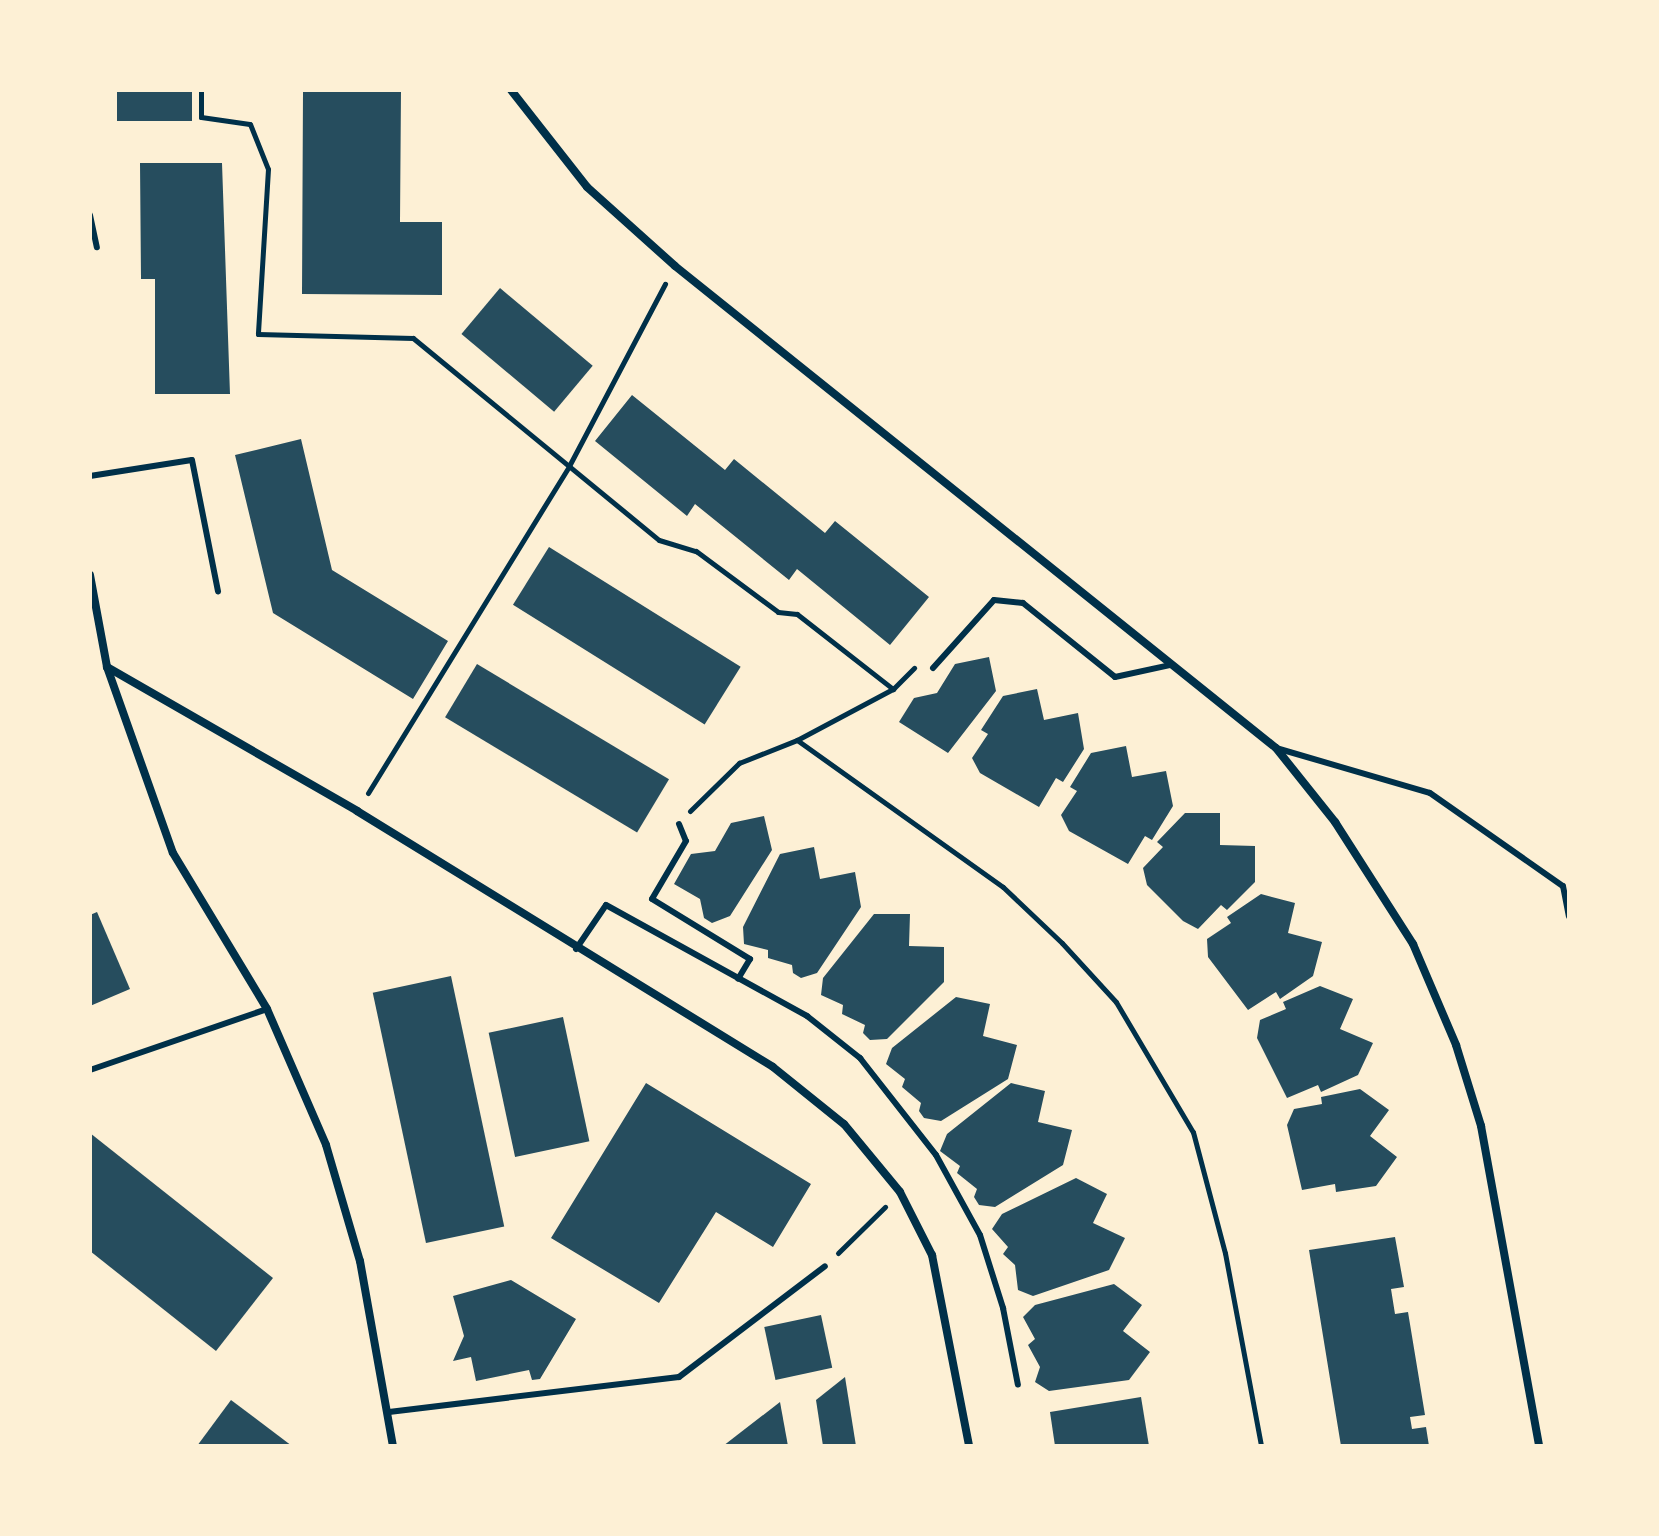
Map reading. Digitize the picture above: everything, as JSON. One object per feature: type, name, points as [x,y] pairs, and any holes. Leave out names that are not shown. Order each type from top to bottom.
[{"type":"street","points":[[511,90],[587,187],[675,266],[1276,748],[1335,822],[1413,944],[1456,1045],[1481,1126],[1539,1446]]},
{"type":"street","points":[[90,575],[107,667],[173,853],[267,1009],[326,1145],[360,1261],[393,1446]]},
{"type":"street","points":[[107,667],[357,811],[576,949],[773,1067],[844,1124],[900,1192],[932,1255],[969,1446]]},
{"type":"lane","points":[[90,215],[97,247]]},
{"type":"lane","points":[[90,476],[192,460],[218,591]]},
{"type":"lane","points":[[933,668],[994,600],[1023,603],[1115,677],[1170,665]]},
{"type":"lane","points":[[1276,748],[1430,793],[1569,892]]},
{"type":"lane","points":[[679,824],[686,841],[652,899],[750,959],[738,979]]},
{"type":"lane","points":[[1563,886],[1569,916]]},
{"type":"lane","points":[[576,949],[606,905],[807,1016],[860,1058],[936,1155],[980,1235],[1003,1308],[1018,1385]]},
{"type":"lane","points":[[90,1070],[267,1009]]},
{"type":"lane","points":[[389,1412],[679,1377],[825,1266]]},
{"type":"path","points":[[201,90],[201,117],[250,124],[268,169],[258,334],[413,338],[659,540],[696,551],[778,612],[797,614],[893,689]]},
{"type":"path","points":[[357,811],[569,466],[675,266]]},
{"type":"path","points":[[679,824],[739,763],[797,740],[893,689],[914,668],[933,668]]},
{"type":"path","points":[[797,740],[1003,887],[1116,1002],[1193,1132],[1225,1253],[1261,1446]]},
{"type":"path","points":[[825,1266],[900,1192]]},
{"type":"building","points":[[117,90],[192,90],[192,121],[117,121]]},
{"type":"building","points":[[303,90],[401,90],[400,222],[442,222],[442,295],[302,294]]},
{"type":"building","points":[[140,163],[222,163],[230,394],[155,394],[155,279],[141,279]]},
{"type":"building","points":[[500,288],[593,366],[554,412],[461,334]]},
{"type":"building","points":[[632,395],[725,470],[734,459],[825,533],[835,521],[929,597],[890,645],[797,569],[789,580],[695,504],[687,516],[595,441]]},
{"type":"building","points":[[301,439],[332,570],[448,641],[413,699],[273,613],[235,455]]},
{"type":"building","points":[[549,547],[741,667],[705,724],[513,605]]},
{"type":"building","points":[[989,657],[996,691],[948,753],[899,722],[914,698],[937,693],[955,664]]},
{"type":"building","points":[[477,664],[669,779],[637,833],[445,717]]},
{"type":"building","points":[[1037,689],[1044,720],[1078,713],[1084,749],[1063,782],[1056,778],[1039,807],[980,773],[972,758],[988,734],[981,730],[1003,696]]},
{"type":"building","points":[[1126,746],[1132,777],[1166,771],[1173,806],[1152,840],[1145,836],[1128,864],[1069,831],[1061,815],[1077,791],[1070,787],[1091,753]]},
{"type":"building","points":[[1185,813],[1220,813],[1220,845],[1255,846],[1255,882],[1227,910],[1221,905],[1198,929],[1183,921],[1147,885],[1143,868],[1163,847],[1157,842]]},
{"type":"building","points":[[764,816],[772,850],[730,916],[712,923],[704,918],[700,899],[674,884],[691,854],[715,851],[731,823]]},
{"type":"building","points":[[814,847],[820,879],[855,872],[861,907],[817,973],[801,978],[793,973],[792,965],[768,958],[768,950],[744,944],[743,927],[780,854]]},
{"type":"building","points":[[1261,894],[1295,903],[1288,933],[1322,942],[1313,976],[1280,999],[1276,992],[1248,1010],[1208,957],[1207,939],[1231,923],[1227,917]]},
{"type":"building","points":[[97,912],[130,989],[90,1006],[90,915]]},
{"type":"building","points":[[874,914],[910,914],[909,946],[944,947],[944,982],[887,1039],[870,1040],[863,1033],[865,1025],[842,1014],[843,1005],[821,995],[823,978]]},
{"type":"building","points":[[451,976],[504,1226],[426,1243],[373,993]]},
{"type":"building","points":[[1320,986],[1353,999],[1340,1029],[1373,1043],[1358,1075],[1321,1092],[1318,1085],[1287,1098],[1257,1038],[1260,1020],[1286,1009],[1283,1002]]},
{"type":"building","points":[[956,997],[990,1004],[983,1036],[1017,1045],[1008,1079],[941,1121],[924,1118],[919,1111],[921,1103],[902,1087],[905,1079],[886,1064],[892,1048]]},
{"type":"building","points":[[563,1017],[589,1141],[515,1157],[489,1033]]},
{"type":"building","points":[[646,1083],[811,1184],[773,1247],[716,1212],[659,1303],[551,1238]]},
{"type":"building","points":[[1011,1083],[1045,1091],[1038,1122],[1072,1130],[1063,1165],[995,1207],[979,1205],[974,1197],[977,1189],[957,1173],[960,1166],[940,1151],[947,1134]]},
{"type":"building","points":[[1360,1089],[1389,1110],[1370,1136],[1397,1157],[1376,1186],[1336,1192],[1335,1184],[1302,1190],[1287,1125],[1294,1109],[1322,1104],[1321,1097]]},
{"type":"building","points":[[90,1133],[273,1278],[216,1351],[90,1251]]},
{"type":"building","points":[[1076,1178],[1107,1194],[1093,1223],[1125,1238],[1109,1270],[1033,1296],[1018,1290],[1015,1265],[1003,1254],[1008,1247],[992,1229],[1002,1214]]},
{"type":"building","points":[[1395,1237],[1404,1287],[1391,1289],[1395,1314],[1408,1312],[1425,1415],[1410,1417],[1412,1429],[1426,1427],[1429,1446],[1341,1446],[1309,1250]]},
{"type":"building","points":[[511,1280],[576,1319],[540,1379],[532,1380],[529,1370],[476,1381],[471,1357],[453,1361],[464,1336],[453,1296]]},
{"type":"building","points":[[1114,1284],[1142,1305],[1123,1331],[1150,1352],[1129,1380],[1049,1391],[1035,1382],[1040,1367],[1028,1345],[1035,1339],[1023,1317],[1035,1305]]},
{"type":"building","points":[[821,1315],[832,1368],[775,1380],[764,1327]]},
{"type":"building","points":[[845,1377],[856,1446],[823,1446],[816,1400]]},
{"type":"building","points":[[1141,1397],[1149,1446],[1055,1446],[1050,1412]]},
{"type":"building","points":[[231,1400],[292,1446],[197,1446]]},
{"type":"building","points":[[780,1402],[788,1446],[723,1446]]}]
